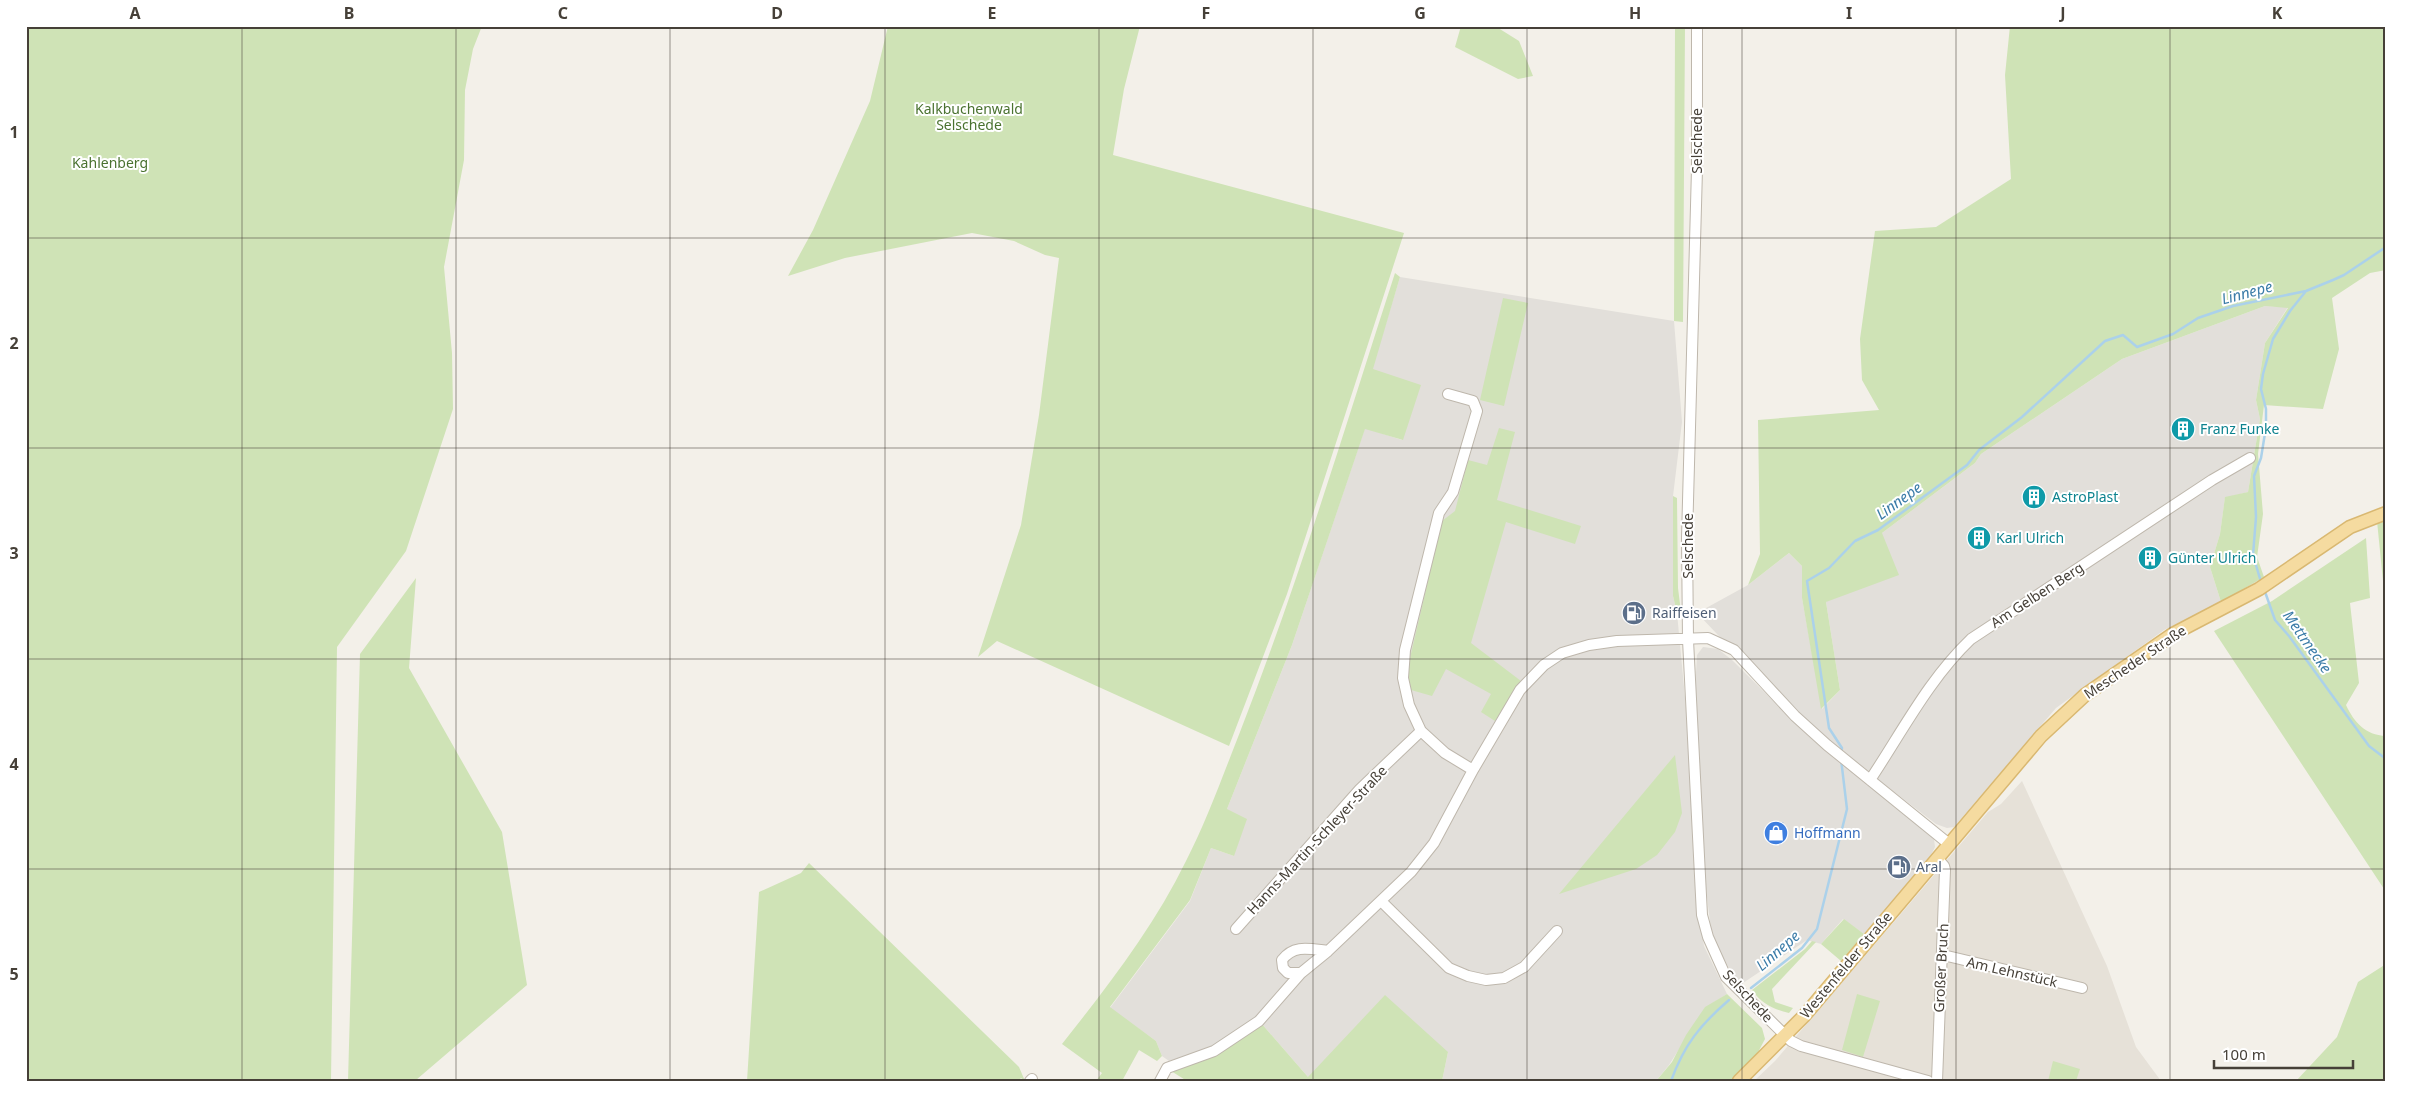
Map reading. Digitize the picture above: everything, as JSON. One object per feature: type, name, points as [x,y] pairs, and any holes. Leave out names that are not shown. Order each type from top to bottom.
[{"type":"main road","name":"Mescheder Straße","points":[[1949,844],[2041,736],[2072,705],[2174,634],[2264,586],[2336,535],[2359,523],[2386,514]]},
{"type":"main road","name":"Westenfelder Straße","points":[[1739,1081],[1786,1035],[1826,991],[1949,844]]},
{"type":"street","name":"Selschede","points":[[1697,26],[1697,169],[1687,538],[1688,640],[1704,922],[1717,960],[1726,977],[1791,1042],[1928,1081]]},
{"type":"street","points":[[1448,394],[1473,401],[1477,411],[1453,492],[1439,513],[1404,650],[1402,678],[1409,706],[1421,731],[1445,753],[1473,770]]},
{"type":"street","name":"Am Gelben Berg","points":[[1870,780],[1930,687],[1945,667],[1971,639],[2212,480],[2250,458]]},
{"type":"street","points":[[1160,1081],[1167,1068],[1214,1051],[1259,1021],[1301,974],[1412,872],[1434,843],[1473,770],[1520,690],[1544,665],[1562,653],[1589,645],[1617,642],[1708,638],[1734,650],[1795,716],[1831,748],[1949,844]]},
{"type":"street","name":"Hanns-Martin-Schleyer-Straße","points":[[1236,929],[1360,789],[1421,731]]},
{"type":"street","name":"Großer Bruch","points":[[1937,858],[1945,870],[1938,1081]]},
{"type":"street","points":[[1381,902],[1448,968],[1468,976],[1486,980],[1504,978],[1524,967],[1557,931]]},
{"type":"street","points":[[1301,974],[1288,973],[1283,968],[1282,960],[1288,952],[1297,948],[1328,951]]},
{"type":"street","name":"Am Lehnstück","points":[[1943,955],[2082,988]]},
{"type":"shaded area","points":[[1400,277],[1674,321],[1682,422],[1673,496],[1673,596],[1677,613],[1686,708],[1699,911],[1704,946],[1727,994],[1705,1008],[1669,1065],[1656,1081],[1442,1081],[1448,1052],[1308,1077],[1261,1023],[1215,1047],[1169,1061],[1162,1056],[1156,1041],[1110,1008],[1190,901],[1211,848],[1234,856],[1227,809],[1292,645],[1365,428],[1402,440],[1372,369]]},
{"type":"shaded area","points":[[2265,306],[2288,307],[2265,343],[2256,400],[2260,419],[2248,492],[2225,498],[2220,534],[2210,567],[2221,602],[2164,630],[2056,708],[1954,827],[1947,828],[1936,824],[1795,716],[1697,613],[1748,585],[1789,553],[1802,566],[1802,598],[1822,709],[1840,690],[1826,602],[1882,533],[1975,463],[1981,454],[2122,359]]},
{"type":"shaded area","points":[[1703,647],[1718,649],[1732,660],[1815,742],[1927,831],[1934,839],[1935,847],[1930,857],[1864,934],[1843,919],[1821,944],[1807,940],[1740,985],[1722,957],[1711,930],[1704,872],[1695,691],[1697,655]]},
{"type":"shaded area","points":[[2022,781],[2107,966],[2136,1047],[2161,1081],[1754,1081],[1775,1061],[1988,812],[2001,804]]},
{"type":"green space","name":"Kahlenberg","points":[[26,26],[482,26],[473,49],[465,90],[464,160],[444,267],[452,353],[453,409],[406,551],[337,647],[331,1081],[26,1081]]},
{"type":"green space","name":"Kalkbuchenwald Selschede","points":[[888,26],[1140,26],[1124,89],[1113,155],[1404,233],[1287,594],[1229,746],[997,641],[978,657],[1021,525],[1039,415],[1059,258],[1045,255],[1014,241],[972,233],[845,258],[788,276],[813,230],[870,101]]},
{"type":"green space","points":[[1461,26],[1495,26],[1519,41],[1533,76],[1518,79],[1455,47]]},
{"type":"green space","points":[[1675,26],[1685,26],[1683,322],[1674,321]]},
{"type":"green space","points":[[2010,26],[2386,26],[2386,270],[2370,273],[2332,298],[2339,349],[2323,409],[2264,405],[2258,454],[2263,514],[2257,557],[2264,577],[2221,602],[2210,567],[2220,534],[2225,497],[2248,492],[2260,419],[2256,400],[2265,343],[2288,308],[2265,306],[2122,359],[1981,454],[1975,463],[1882,533],[1899,575],[1826,602],[1840,690],[1821,709],[1802,598],[1802,566],[1789,553],[1748,585],[1760,554],[1758,420],[1879,410],[1862,380],[1860,339],[1875,231],[1936,227],[2011,179],[2005,75]]},
{"type":"green space","points":[[1395,273],[1400,277],[1373,369],[1421,385],[1403,440],[1365,429],[1292,645],[1227,809],[1247,819],[1234,856],[1211,848],[1190,900],[1110,1007],[1156,1041],[1162,1056],[1157,1061],[1139,1050],[1122,1081],[1096,1081],[1102,1073],[1062,1044],[1145,933],[1173,885],[1201,830],[1262,675],[1282,618],[1321,504]]},
{"type":"green space","points":[[1503,298],[1528,303],[1504,406],[1480,400]]},
{"type":"green space","points":[[1499,428],[1515,432],[1497,500],[1581,526],[1575,544],[1506,522],[1471,643],[1521,681],[1495,721],[1481,712],[1491,694],[1446,669],[1432,696],[1411,690],[1406,675],[1442,521],[1455,511],[1468,460],[1487,465]]},
{"type":"green space","points":[[1673,496],[1677,498],[1678,588],[1681,612],[1677,613],[1673,596]]},
{"type":"green space","points":[[2386,517],[2386,591],[2384,591],[2377,521]]},
{"type":"green space","points":[[2366,538],[2370,598],[2350,603],[2359,683],[2346,705],[2357,722],[2366,730],[2386,736],[2386,892],[2214,631],[2272,601]]},
{"type":"green space","points":[[416,578],[409,668],[502,832],[527,985],[416,1080],[348,1081],[360,654]]},
{"type":"green space","points":[[1675,755],[1682,813],[1675,832],[1657,855],[1636,869],[1559,894]]},
{"type":"green space","points":[[809,863],[1019,1067],[1025,1081],[1021,1078],[1018,1081],[747,1081],[759,892],[801,873]]},
{"type":"green space","points":[[1844,919],[1864,934],[1841,961],[1821,944]]},
{"type":"green space","points":[[1812,941],[1816,942],[1772,989],[1775,1002],[1793,1008],[1789,1013],[1773,1008],[1760,999],[1752,990],[1805,949]]},
{"type":"green space","points":[[2386,964],[2386,1081],[2296,1081],[2337,1037],[2358,982]]},
{"type":"green space","points":[[1727,994],[1762,1028],[1765,1039],[1755,1058],[1731,1081],[1656,1081],[1672,1062],[1686,1035],[1705,1007]]},
{"type":"green space","points":[[1857,994],[1880,1001],[1863,1057],[1842,1050]]},
{"type":"green space","points":[[1385,995],[1448,1052],[1442,1081],[1187,1081],[1171,1071],[1261,1023],[1308,1077]]},
{"type":"green space","points":[[2053,1061],[2080,1069],[2076,1081],[2048,1081]]},
{"type":"waterway","name":"Linnepe","points":[[1841,754],[1842,748],[1829,728],[1807,581],[1829,568],[1855,541],[1878,530],[1967,465],[1979,450],[2022,417],[2105,341],[2123,335],[2137,347],[2173,334],[2198,318],[2233,306],[2306,291],[2344,275],[2386,247]]},
{"type":"waterway","name":"Mettmecke","points":[[2261,582],[2253,555],[2256,517],[2254,476],[2261,458],[2266,427],[2266,409],[2261,389],[2263,374],[2273,339],[2290,311],[2306,291]]},
{"type":"waterway","name":"Mettmecke","points":[[2264,589],[2275,620],[2289,636],[2369,746],[2386,759]]},
{"type":"waterway","name":"Linnepe","points":[[1751,988],[1802,948],[1817,929],[1847,809],[1841,759]]},
{"type":"waterway","name":"Linnepe","points":[[1671,1081],[1681,1057],[1694,1036],[1729,1000]]},
{"type":"place","name":"Franz Funke","points":[[2183,429]]},
{"type":"place","name":"AstroPlast","points":[[2034,497]]},
{"type":"place","name":"Karl Ulrich","points":[[1979,538]]},
{"type":"place","name":"Günter Ulrich","points":[[2150,558]]},
{"type":"place","name":"Raiffeisen","points":[[1634,613]]},
{"type":"place","name":"Hoffmann","points":[[1776,833]]},
{"type":"place","name":"Aral","points":[[1899,867]]}]
